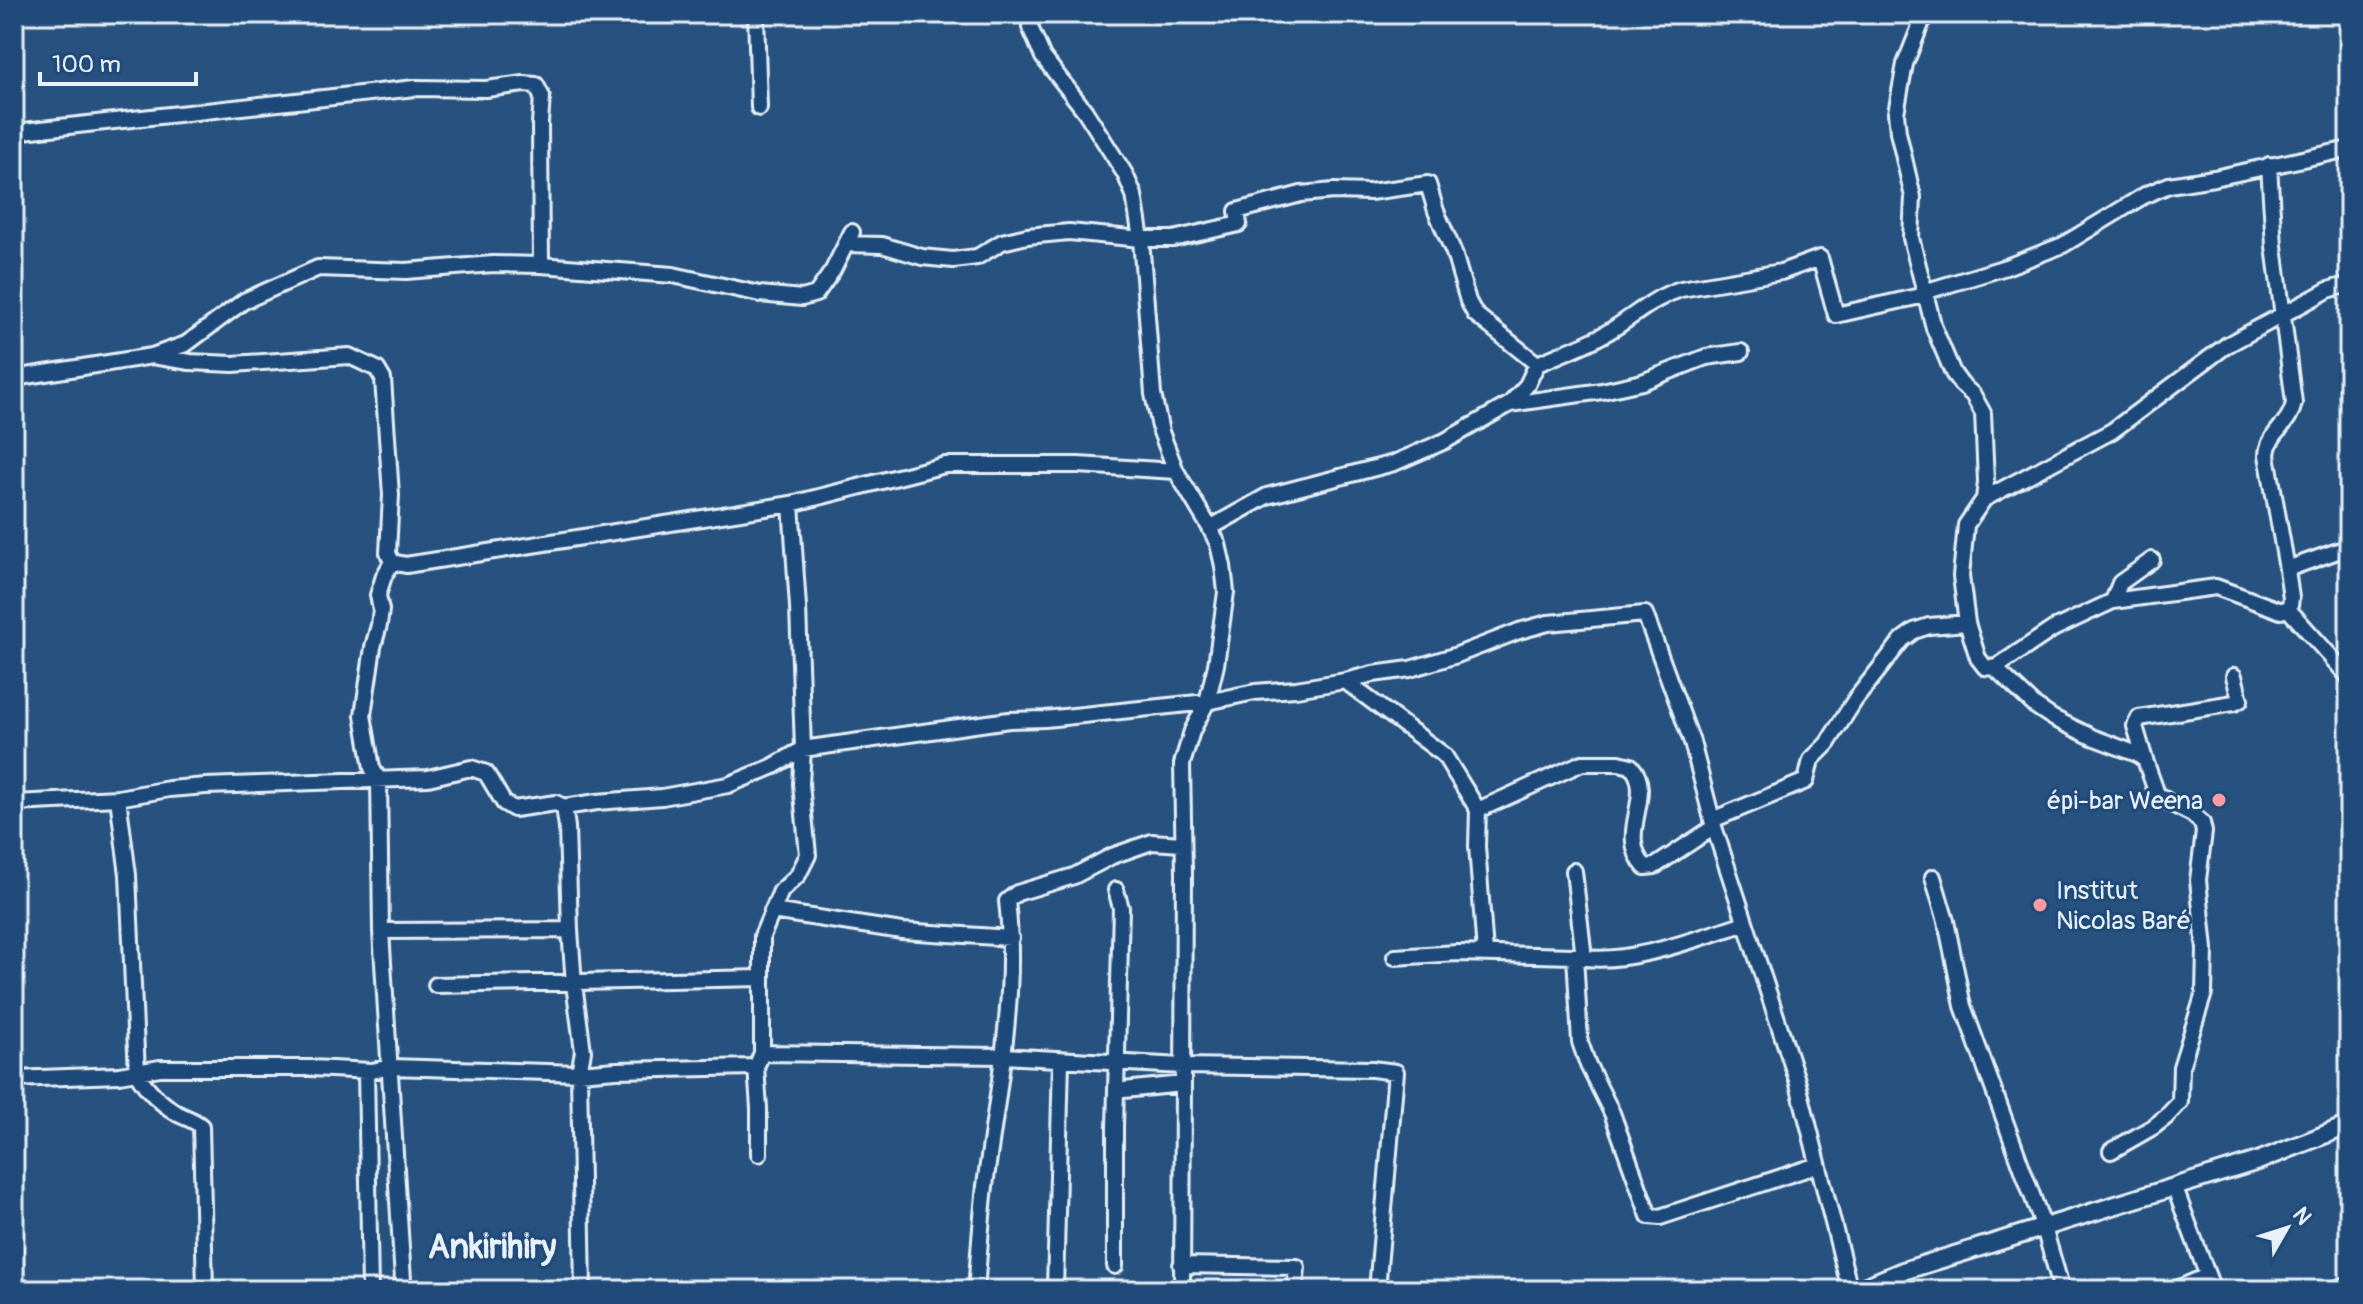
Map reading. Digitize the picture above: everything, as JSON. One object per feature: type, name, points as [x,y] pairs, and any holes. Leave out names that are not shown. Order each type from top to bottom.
[{"type":"main road","points":[[1857,1290],[1903,1271],[2258,1161],[2349,1125]]},
{"type":"street","points":[[756,14],[759,108]]},
{"type":"street","points":[[1032,14],[1030,27],[1043,57],[1085,111],[1130,184],[1137,206],[1153,394],[1161,432],[1176,471],[1218,544],[1226,592],[1216,665],[1207,702],[1192,731],[1182,764],[1182,1290]]},
{"type":"street","points":[[1925,14],[1905,64],[1896,113],[1898,132],[1913,197],[1911,238],[1934,328],[1953,373],[1973,395],[1983,413],[1984,499]]},
{"type":"street","points":[[14,132],[415,88],[486,89],[536,85],[542,97],[541,265]]},
{"type":"street","points":[[1210,528],[1267,496],[1409,458],[1475,426],[1510,404],[1527,385],[1537,364],[1598,337],[1668,292],[1781,272],[1820,258],[1836,315],[1924,293],[2063,245],[2145,195],[2169,185],[2349,149]]},
{"type":"street","points":[[2269,165],[2274,246],[2294,403],[2292,414],[2267,447],[2291,598],[2288,609]]},
{"type":"street","points":[[14,378],[152,356],[186,344],[244,301],[318,268],[406,271],[493,264],[541,265],[673,275],[760,294],[802,298],[816,294],[833,270],[849,238],[922,257],[953,260],[977,257],[1002,242],[1027,236],[1069,232],[1173,239],[1239,224],[1237,211],[1301,194],[1370,192],[1428,184],[1475,314],[1537,364]]},
{"type":"street","points":[[2145,760],[2053,718],[2035,706],[1995,668],[1981,664],[1967,623],[1961,576],[1966,525],[1984,499],[2112,431],[2227,345],[2328,290],[2349,284]]},
{"type":"street","points":[[1510,404],[1642,382],[1706,357],[1741,352]]},
{"type":"street","points":[[152,356],[233,364],[349,356],[377,369],[383,379],[391,495],[388,553],[392,562]]},
{"type":"street","points":[[392,562],[406,565],[791,504],[945,465],[1078,465],[1176,471]]},
{"type":"street","points":[[759,1154],[762,936],[781,891],[798,875],[808,855],[801,784],[803,749],[798,607],[791,504]]},
{"type":"street","points":[[2287,569],[2349,547]]},
{"type":"street","points":[[2113,601],[2120,583],[2152,560]]},
{"type":"street","points":[[392,562],[378,595],[381,610],[363,715],[367,748],[379,780],[381,931],[403,1280]]},
{"type":"street","points":[[1995,668],[2053,629],[2113,601],[2216,587],[2281,611],[2288,609]]},
{"type":"street","points":[[2288,609],[2349,677]]},
{"type":"street","points":[[14,803],[118,798],[169,789],[428,778],[471,768],[486,773],[504,803],[514,809],[556,803],[564,807],[662,797],[728,785],[772,767],[803,749],[1009,720],[1207,702],[1255,692],[1296,689],[1422,666],[1548,623],[1645,614],[1692,742],[1713,824],[1797,1080],[1850,1290]]},
{"type":"street","points":[[1478,810],[1582,763],[1631,766],[1640,781],[1632,833],[1640,862],[1645,867],[1655,866],[1713,824],[1806,781],[1811,760],[1827,744],[1855,700],[1902,640],[1914,631],[1929,626],[1967,623]]},
{"type":"street","points":[[2111,1151],[2153,1127],[2180,1102],[2181,1067],[2204,993],[2205,949],[2198,880],[2204,832],[2202,823],[2157,794],[2135,726],[2139,718],[2240,700],[2234,676]]},
{"type":"street","points":[[1345,681],[1444,755],[1478,810],[1477,846],[1485,953]]},
{"type":"street","points":[[118,798],[128,875],[137,1073],[144,1085],[161,1100],[178,1114],[201,1126],[205,1290]]},
{"type":"street","points":[[564,807],[574,984],[583,1051],[579,1073],[583,1290]]},
{"type":"street","points":[[976,1290],[985,1189],[1003,1056],[1011,938],[1007,901],[1017,893],[1074,876],[1112,856],[1152,842],[1182,844]]},
{"type":"street","points":[[1574,871],[1580,957],[1580,1042],[1612,1113],[1649,1216],[1660,1217],[1818,1165]]},
{"type":"street","points":[[1933,877],[1946,921],[1963,1006],[2044,1228],[2062,1290]]},
{"type":"street","points":[[1115,1266],[1121,908],[1116,890]]},
{"type":"street","points":[[772,911],[902,931],[1011,938]]},
{"type":"street","points":[[1395,957],[1485,953],[1580,957],[1658,951],[1745,923]]},
{"type":"street","points":[[381,931],[570,930]]},
{"type":"street","points":[[436,985],[762,978]]},
{"type":"street","points":[[14,1079],[119,1075],[160,1068],[366,1071],[391,1067],[579,1073],[759,1060],[1003,1056],[1182,1066],[1396,1072],[1377,1290]]},
{"type":"street","points":[[1055,1290],[1061,1060]]},
{"type":"street","points":[[366,1071],[370,1290]]},
{"type":"street","points":[[1124,1090],[1182,1084]]},
{"type":"street","points":[[2174,1186],[2210,1283],[2175,1290]]},
{"type":"street","points":[[14,1249],[16,1290]]},
{"type":"street","points":[[1181,1265],[1297,1267],[1295,1290]]},
{"type":"street","points":[[2333,1290],[2349,1284]]},
{"type":"place","name":"épi-bar Weena","points":[[2219,800]]},
{"type":"place","name":"Institut Nicolas Baré","points":[[2040,905]]},
{"type":"district","name":"Ankirihiry","points":[[492,1246]]}]
